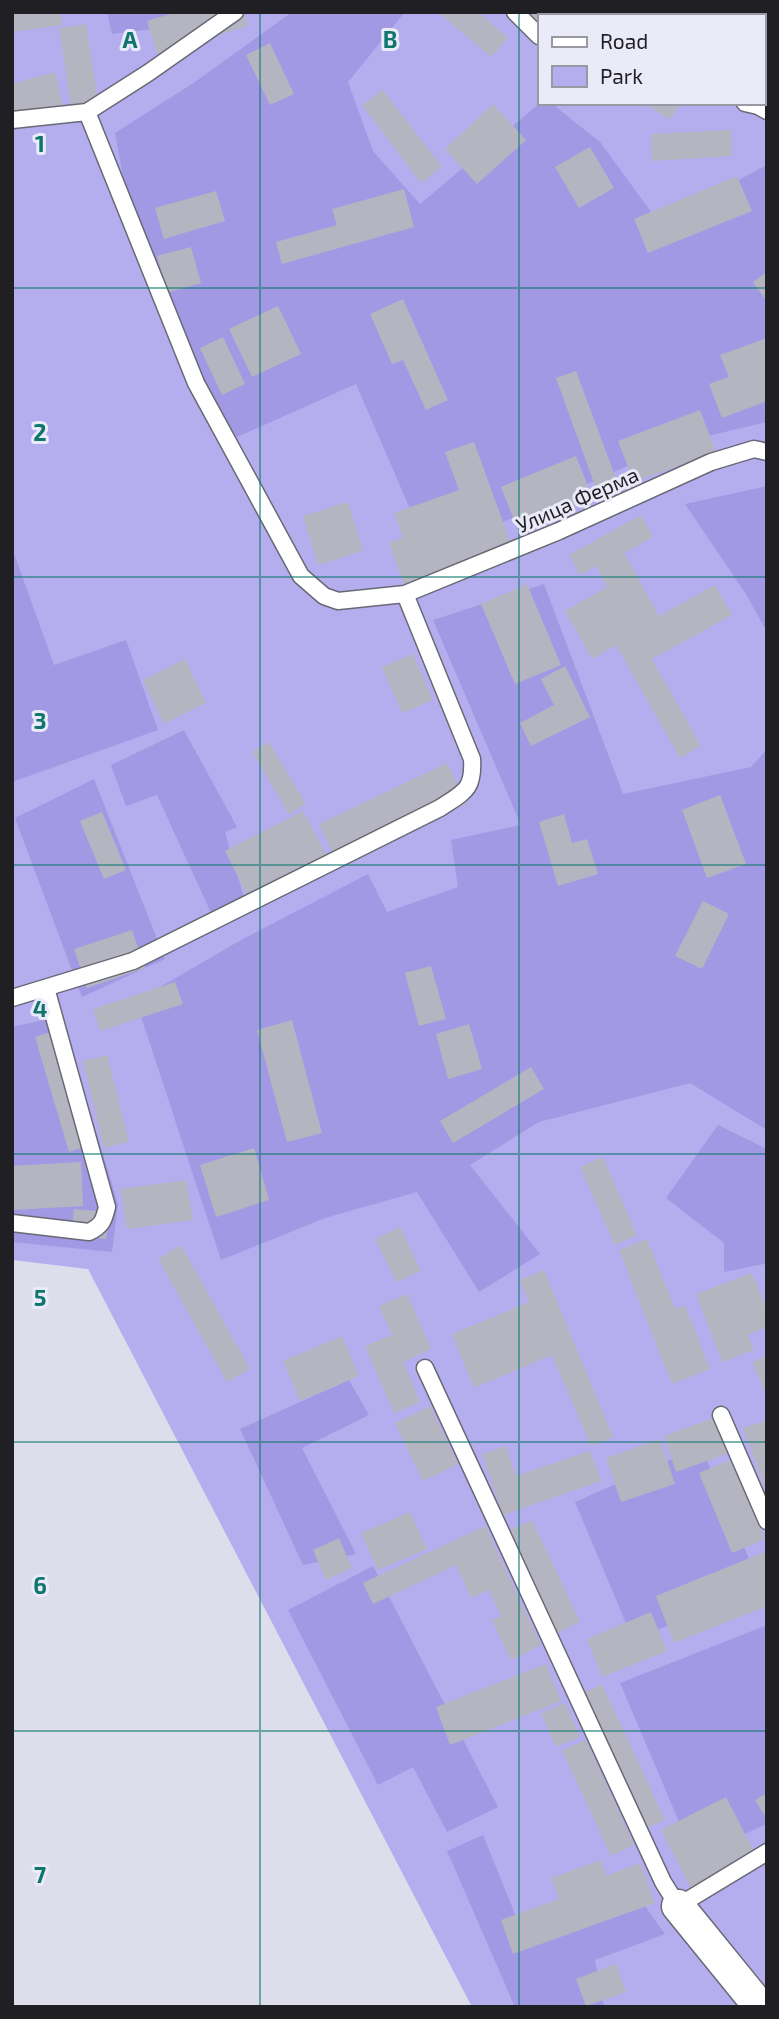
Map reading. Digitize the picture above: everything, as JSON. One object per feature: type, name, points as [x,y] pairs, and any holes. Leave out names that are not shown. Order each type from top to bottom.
[{"type":"street","points":[[678,1906],[760,2007]]},
{"type":"lane","points":[[12,120],[87,112],[235,12]]},
{"type":"lane","points":[[515,12],[538,35]]},
{"type":"lane","name":"Улица Ферма","points":[[87,112],[196,383],[301,576],[324,596],[338,601],[405,594],[559,531],[711,462],[754,449],[767,452]]},
{"type":"lane","points":[[12,998],[133,961],[440,808],[468,790],[473,775],[472,759],[405,594]]},
{"type":"lane","points":[[12,1223],[89,1232],[104,1221],[107,1207],[46,988]]},
{"type":"lane","points":[[425,1368],[663,1882],[678,1906],[767,1852]]},
{"type":"lane","points":[[721,1415],[767,1521]]},
{"type":"green space","points":[[12,12],[767,12],[767,2007],[472,2007],[88,1269],[12,1260]]},
{"type":"shaded area","points":[[107,12],[222,12],[203,23],[112,34]]},
{"type":"shaded area","points":[[292,12],[405,12],[348,82],[373,151],[420,204],[538,105],[554,105],[600,142],[659,223],[767,165],[767,422],[678,443],[430,555],[356,384],[228,441],[196,383],[125,187],[115,133],[195,82]]},
{"type":"shaded area","points":[[547,12],[767,12],[767,100],[765,14]]},
{"type":"shaded area","points":[[767,486],[767,632],[746,594],[685,504]]},
{"type":"shaded area","points":[[12,548],[54,665],[126,640],[158,730],[12,782]]},
{"type":"shaded area","points":[[544,584],[623,794],[751,767],[767,749],[767,1130],[690,1083],[539,1122],[470,1165],[540,1254],[479,1292],[417,1192],[325,1218],[221,1260],[136,1001],[241,940],[368,874],[387,912],[458,887],[451,840],[521,825],[433,620]]},
{"type":"shaded area","points":[[184,730],[237,827],[225,832],[247,908],[217,926],[157,795],[126,806],[111,765]]},
{"type":"shaded area","points":[[94,779],[165,959],[82,997],[15,818]]},
{"type":"shaded area","points":[[61,1016],[118,1204],[112,1252],[12,1242],[12,1027]]},
{"type":"shaded area","points":[[718,1125],[767,1149],[767,1257],[764,1264],[724,1272],[724,1243],[666,1198]]},
{"type":"shaded area","points":[[349,1380],[369,1415],[302,1448],[356,1554],[303,1565],[240,1429]]},
{"type":"shaded area","points":[[701,1446],[761,1587],[633,1640],[575,1502]]},
{"type":"shaded area","points":[[373,1566],[498,1807],[447,1832],[413,1767],[378,1785],[288,1610]]},
{"type":"shaded area","points":[[767,1625],[767,1824],[694,1857],[620,1683]]},
{"type":"shaded area","points":[[483,1835],[519,1924],[630,1885],[665,1934],[595,1960],[604,2007],[515,2007],[447,1851]]},
{"type":"building","points":[[12,12],[60,12],[62,25],[12,32]]},
{"type":"building","points":[[177,12],[244,12],[248,26],[157,54],[147,21]]},
{"type":"building","points":[[438,12],[478,12],[508,38],[491,57]]},
{"type":"building","points":[[526,12],[560,12],[538,14],[538,27]]},
{"type":"building","points":[[86,24],[98,100],[71,105],[59,28]]},
{"type":"building","points":[[270,43],[294,94],[270,105],[246,55]]},
{"type":"building","points":[[765,60],[767,61],[765,84]]},
{"type":"building","points":[[55,72],[64,110],[12,114],[12,84]]},
{"type":"building","points":[[383,90],[442,167],[421,183],[362,105]]},
{"type":"building","points":[[493,104],[526,140],[477,184],[445,149]]},
{"type":"building","points":[[648,105],[680,105],[669,120]]},
{"type":"building","points":[[731,130],[732,156],[652,161],[651,134]]},
{"type":"building","points":[[590,147],[614,188],[579,208],[555,167]]},
{"type":"building","points":[[737,176],[752,211],[648,253],[634,219]]},
{"type":"building","points":[[404,189],[414,227],[282,264],[276,242],[337,225],[332,209]]},
{"type":"building","points":[[216,191],[225,221],[164,239],[155,208]]},
{"type":"building","points":[[191,247],[201,283],[167,293],[157,256]]},
{"type":"building","points":[[767,272],[767,302],[753,282]]},
{"type":"building","points":[[403,299],[448,400],[426,410],[403,360],[392,364],[370,314]]},
{"type":"building","points":[[278,306],[301,354],[252,377],[229,329]]},
{"type":"building","points":[[223,337],[245,384],[222,395],[200,348]]},
{"type":"building","points":[[767,338],[767,401],[722,418],[709,384],[729,377],[720,355]]},
{"type":"building","points":[[576,371],[623,497],[602,505],[556,378]]},
{"type":"building","points":[[700,410],[716,452],[634,482],[618,441]]},
{"type":"building","points":[[474,442],[512,547],[405,587],[389,543],[403,537],[394,513],[459,490],[445,452]]},
{"type":"building","points":[[576,456],[593,499],[518,529],[501,487]]},
{"type":"building","points":[[348,502],[363,551],[318,565],[303,516]]},
{"type":"building","points":[[641,515],[653,537],[624,553],[659,616],[715,585],[732,615],[652,659],[701,746],[680,758],[616,645],[592,659],[565,611],[607,587],[596,566],[580,575],[569,555]]},
{"type":"building","points":[[527,584],[561,665],[515,684],[481,604]]},
{"type":"building","points":[[413,654],[433,700],[402,713],[382,667]]},
{"type":"building","points":[[185,659],[206,703],[164,724],[143,680]]},
{"type":"building","points":[[565,666],[590,717],[531,746],[520,723],[554,705],[541,679]]},
{"type":"building","points":[[269,742],[306,804],[289,814],[252,752]]},
{"type":"building","points":[[447,763],[467,804],[339,866],[319,824]]},
{"type":"building","points":[[720,795],[746,864],[707,878],[682,810]]},
{"type":"building","points":[[303,811],[334,870],[255,910],[225,851]]},
{"type":"building","points":[[102,812],[126,870],[104,879],[80,821]]},
{"type":"building","points":[[564,814],[572,843],[587,839],[598,874],[558,886],[539,822]]},
{"type":"building","points":[[703,901],[729,914],[702,969],[675,956]]},
{"type":"building","points":[[132,930],[145,968],[87,988],[74,949]]},
{"type":"building","points":[[431,966],[446,1019],[419,1026],[405,973]]},
{"type":"building","points":[[175,982],[183,1004],[100,1031],[93,1009]]},
{"type":"building","points":[[292,1020],[322,1133],[287,1142],[257,1030]]},
{"type":"building","points":[[469,1024],[482,1069],[448,1079],[436,1034]]},
{"type":"building","points":[[57,1030],[92,1144],[69,1152],[35,1037]]},
{"type":"building","points":[[107,1055],[129,1142],[104,1148],[83,1061]]},
{"type":"building","points":[[531,1067],[544,1089],[453,1143],[440,1121]]},
{"type":"building","points":[[254,1148],[269,1200],[216,1217],[200,1165]]},
{"type":"building","points":[[603,1157],[637,1235],[615,1245],[580,1167]]},
{"type":"building","points":[[81,1162],[83,1206],[12,1210],[12,1166]]},
{"type":"building","points":[[186,1180],[193,1220],[127,1229],[121,1189]]},
{"type":"building","points":[[74,1209],[109,1212],[106,1239],[71,1235]]},
{"type":"building","points":[[400,1227],[421,1271],[397,1282],[375,1239]]},
{"type":"building","points":[[647,1239],[675,1309],[685,1305],[710,1369],[672,1384],[619,1250]]},
{"type":"building","points":[[181,1245],[250,1369],[227,1382],[158,1259]]},
{"type":"building","points":[[544,1270],[613,1437],[591,1446],[552,1355],[474,1388],[452,1334],[529,1302],[520,1280]]},
{"type":"building","points":[[752,1273],[767,1310],[767,1327],[748,1335],[754,1350],[722,1362],[696,1294]]},
{"type":"building","points":[[407,1294],[431,1349],[403,1362],[420,1402],[394,1413],[365,1346],[392,1335],[379,1306]]},
{"type":"building","points":[[342,1336],[359,1376],[300,1401],[283,1361]]},
{"type":"building","points":[[767,1356],[767,1397],[752,1362]]},
{"type":"building","points":[[430,1406],[458,1464],[423,1481],[395,1423]]},
{"type":"building","points":[[716,1417],[729,1453],[676,1472],[664,1436]]},
{"type":"building","points":[[767,1420],[767,1492],[766,1492],[743,1428]]},
{"type":"building","points":[[660,1439],[675,1484],[621,1502],[606,1458]]},
{"type":"building","points":[[506,1446],[516,1476],[590,1451],[601,1481],[503,1515],[482,1454]]},
{"type":"building","points":[[732,1459],[765,1539],[732,1553],[699,1473]]},
{"type":"building","points":[[410,1512],[427,1549],[378,1570],[361,1533]]},
{"type":"building","points":[[532,1520],[580,1622],[554,1634],[506,1532]]},
{"type":"building","points":[[485,1526],[541,1645],[511,1660],[492,1620],[501,1616],[489,1590],[471,1598],[456,1565],[373,1604],[363,1583]]},
{"type":"building","points":[[339,1538],[352,1568],[326,1580],[313,1550]]},
{"type":"building","points":[[767,1551],[767,1606],[674,1643],[656,1596]]},
{"type":"building","points":[[651,1612],[667,1651],[602,1677],[587,1639]]},
{"type":"building","points":[[546,1664],[561,1701],[450,1745],[436,1707]]},
{"type":"building","points":[[602,1684],[665,1820],[644,1829],[582,1694]]},
{"type":"building","points":[[565,1703],[580,1737],[556,1747],[541,1713]]},
{"type":"building","points":[[586,1740],[634,1845],[611,1856],[562,1750]]},
{"type":"building","points":[[767,1793],[767,1819],[755,1800]]},
{"type":"building","points":[[726,1797],[759,1861],[694,1894],[661,1830]]},
{"type":"building","points":[[601,1860],[606,1876],[640,1863],[655,1903],[513,1954],[501,1920],[559,1899],[551,1878]]},
{"type":"building","points":[[616,1964],[626,1992],[586,2006],[576,1979]]}]
